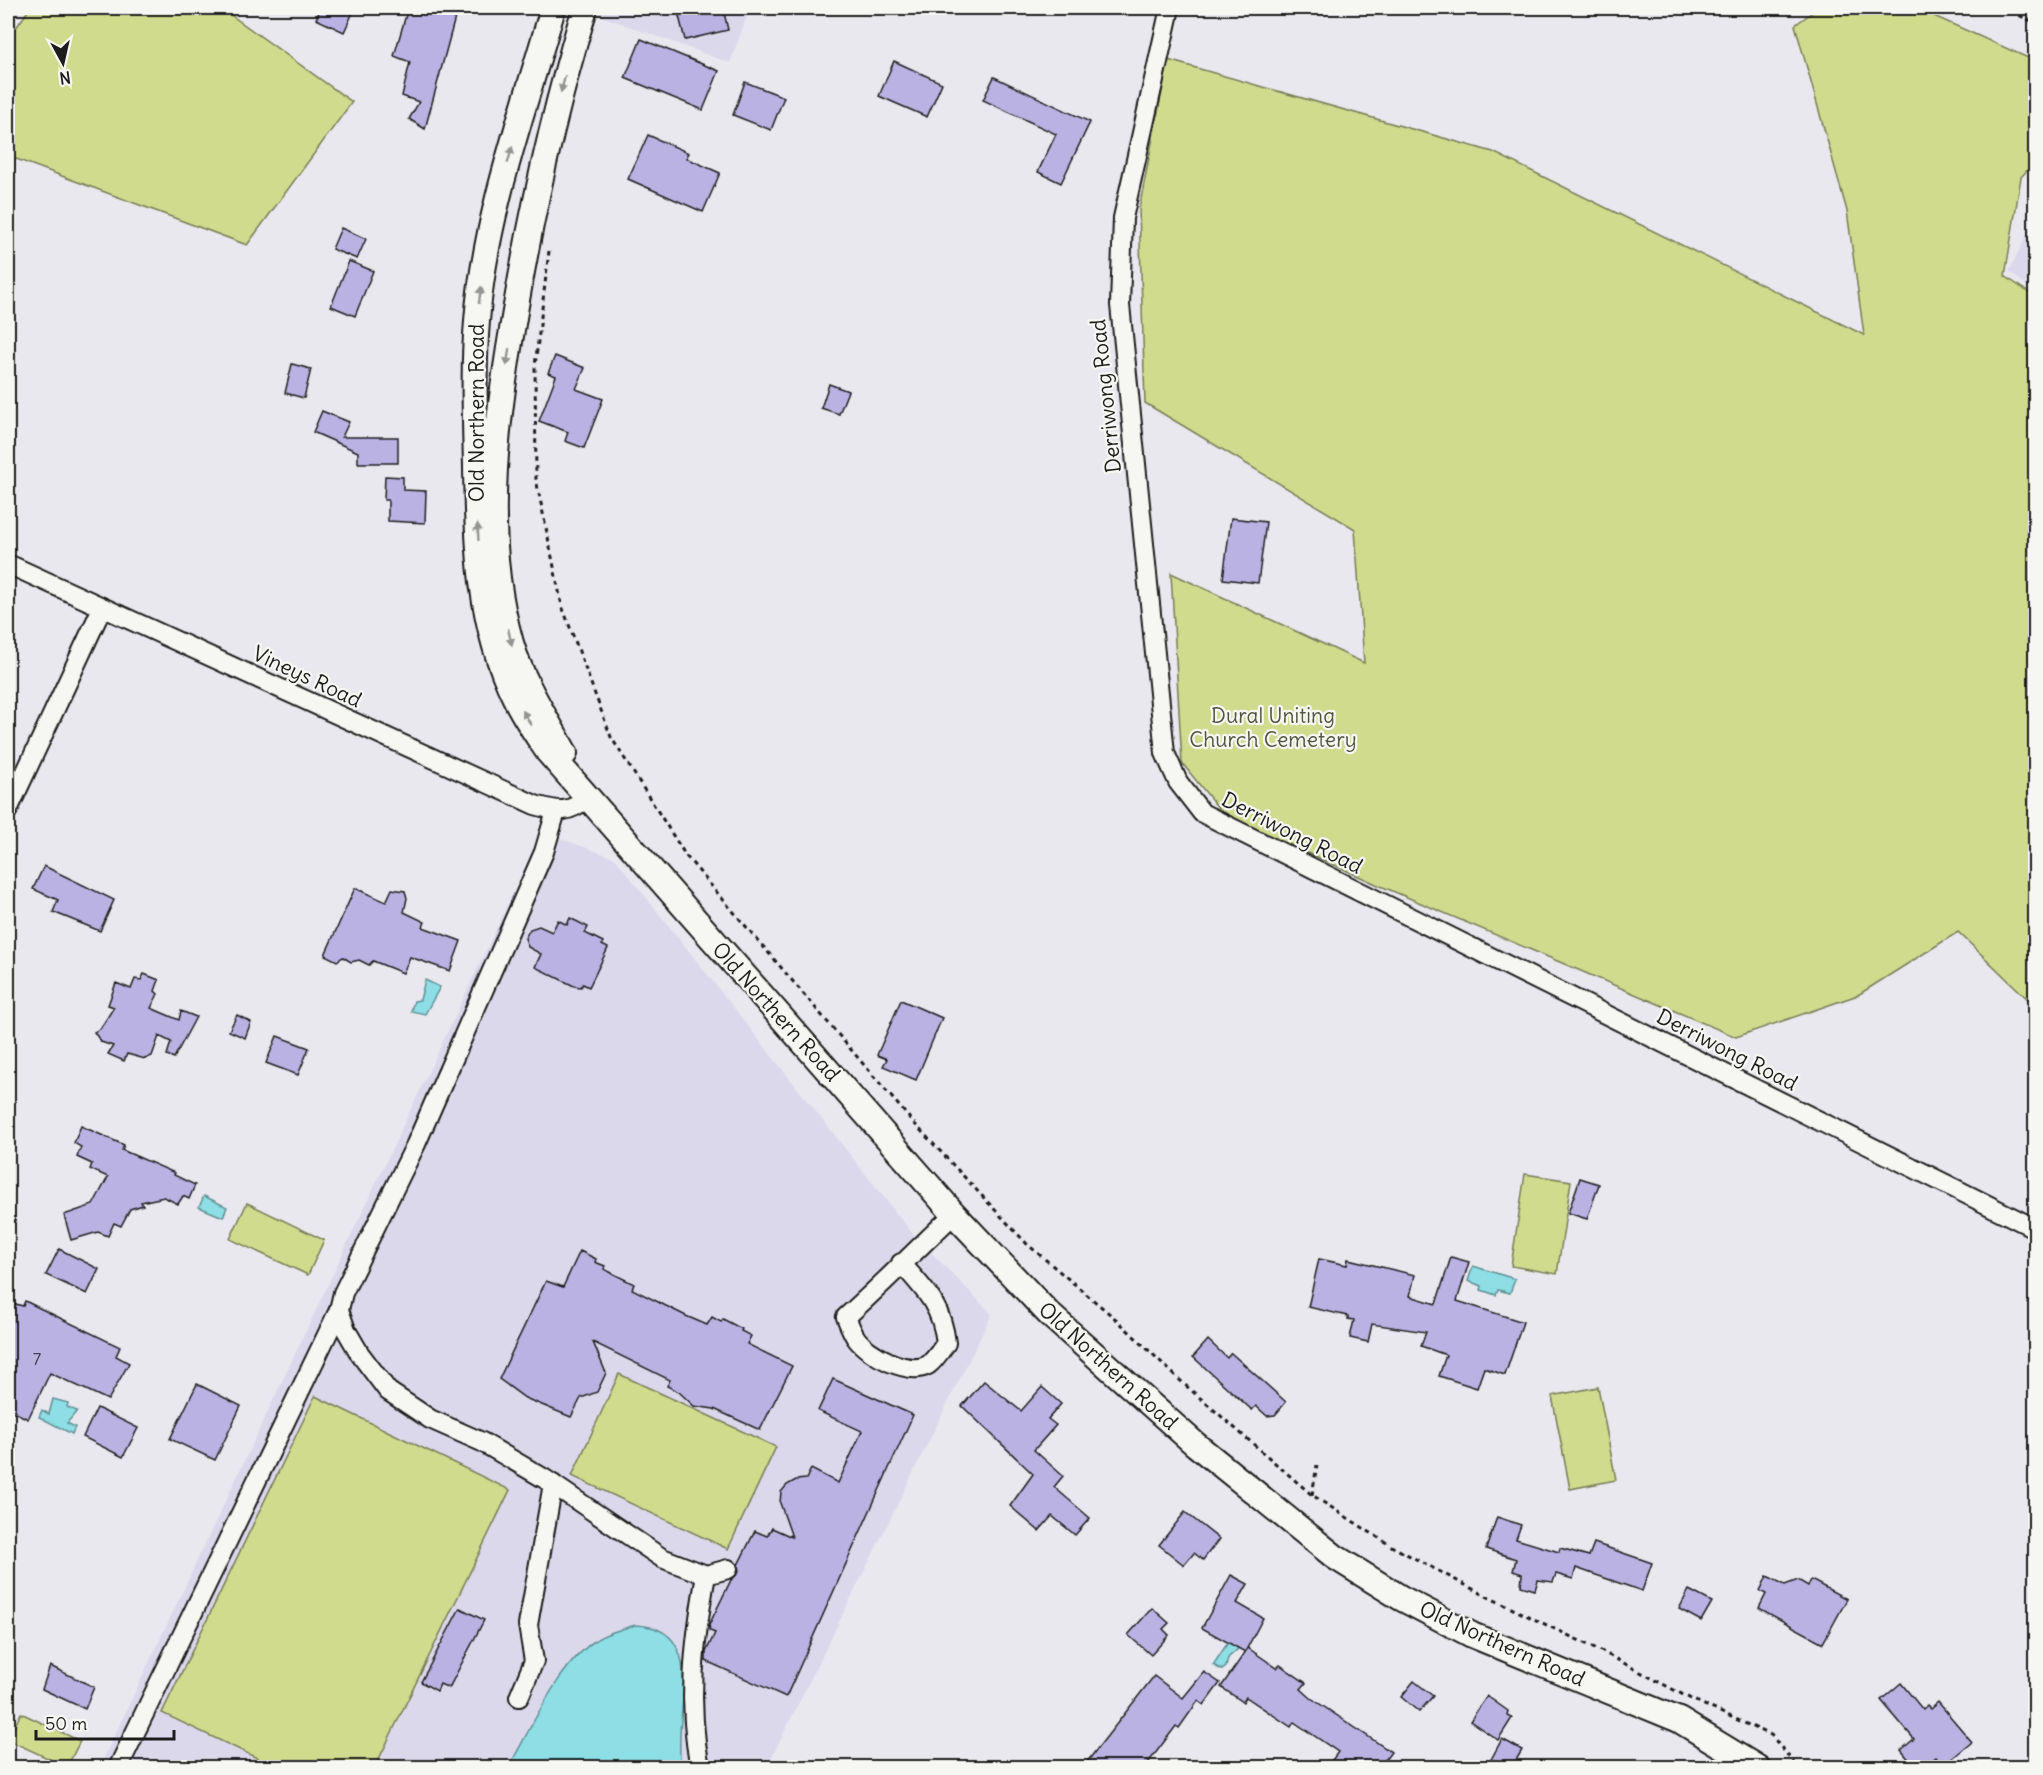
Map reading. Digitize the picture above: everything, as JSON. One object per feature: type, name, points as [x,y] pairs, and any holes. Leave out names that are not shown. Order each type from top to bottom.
[{"type":"main road","name":"Old Northern Road","points":[[553,8],[507,166],[485,266],[477,321],[477,531],[484,599],[498,657],[514,697],[548,752],[762,999],[954,1214],[1066,1330],[1204,1452],[1335,1557],[1401,1598],[1472,1635],[1679,1720],[1758,1767]]},
{"type":"main road","points":[[568,8],[570,56]]},
{"type":"main road","name":"Old Northern Road","points":[[585,8],[570,56],[546,155],[512,330],[497,438],[495,523],[499,579],[511,643],[528,682],[589,797]]},
{"type":"street","name":"Derriwong Road","points":[[1170,8],[1123,218],[1120,305],[1165,753],[1178,782],[1202,813],[2036,1229]]},
{"type":"street","name":"Vineys Road","points":[[8,564],[483,783],[535,806],[556,811]]},
{"type":"street","points":[[8,810],[102,608]]},
{"type":"street","points":[[118,1767],[339,1310],[343,1293],[417,1144],[544,852],[556,811],[574,809],[589,797]]},
{"type":"street","points":[[901,1263],[934,1301],[944,1324],[946,1343],[930,1364],[920,1368],[901,1366],[866,1348],[856,1338],[846,1317],[901,1263],[954,1214]]},
{"type":"street","points":[[339,1310],[346,1330],[360,1354],[388,1391],[429,1419],[482,1442],[554,1484],[662,1557],[706,1575],[728,1569]]},
{"type":"street","points":[[519,1697],[534,1661],[528,1625],[554,1484]]},
{"type":"street","points":[[699,1767],[692,1728],[692,1689],[698,1616],[706,1575]]},
{"type":"path","points":[[2003,8],[2036,23]]},
{"type":"path","points":[[550,244],[536,366],[536,479],[562,606],[611,737],[686,856],[911,1120],[1027,1244],[1117,1320],[1184,1384],[1312,1496],[1393,1547],[1488,1597],[1601,1651],[1691,1699],[1772,1735],[1797,1767]]},
{"type":"path","points":[[1312,1496],[1317,1465]]},
{"type":"shaded area","points":[[600,8],[750,8],[730,63],[598,15]]},
{"type":"shaded area","points":[[2035,218],[2036,293],[2009,271]]},
{"type":"shaded area","points":[[542,832],[615,858],[913,1234],[992,1314],[767,1767],[99,1768]]},
{"type":"green space","points":[[30,8],[221,8],[352,102],[247,245],[8,156],[8,39]]},
{"type":"green space","name":"Dural Uniting Church Cemetery","points":[[1818,8],[1916,8],[2035,61],[2035,162],[2021,177],[2005,276],[2036,298],[2035,1006],[1958,932],[1858,995],[1736,1037],[1376,884],[1223,814],[1182,763],[1171,573],[1364,663],[1355,529],[1145,403],[1139,209],[1168,60],[1493,152],[1864,335],[1847,211],[1795,25]]},
{"type":"green space","points":[[1525,1174],[1571,1181],[1557,1274],[1511,1266]]},
{"type":"green space","points":[[247,1203],[324,1240],[308,1275],[230,1239]]},
{"type":"green space","points":[[619,1374],[776,1447],[728,1549],[572,1476]]},
{"type":"green space","points":[[1598,1387],[1616,1480],[1570,1489],[1552,1396]]},
{"type":"green space","points":[[315,1396],[510,1490],[375,1767],[276,1767],[162,1713]]},
{"type":"green space","points":[[21,1713],[80,1741],[67,1767],[8,1740]]},
{"type":"water","points":[[425,980],[440,987],[425,1014],[411,1011],[414,1001],[420,1000]]},
{"type":"water","points":[[204,1196],[227,1207],[223,1217],[199,1207]]},
{"type":"water","points":[[1473,1266],[1515,1279],[1510,1293],[1498,1290],[1496,1295],[1481,1290],[1482,1286],[1468,1281]]},
{"type":"water","points":[[53,1399],[68,1403],[67,1407],[77,1411],[67,1423],[75,1427],[72,1434],[39,1417],[42,1410],[49,1414]]},
{"type":"water","points":[[635,1625],[654,1628],[667,1635],[676,1645],[681,1658],[684,1688],[680,1767],[508,1768],[548,1697],[572,1663],[599,1638]]},
{"type":"water","points":[[1229,1641],[1237,1644],[1238,1649],[1228,1658],[1226,1667],[1222,1670],[1213,1665]]},
{"type":"building","points":[[321,8],[355,8],[344,32],[316,19]]},
{"type":"building","points":[[408,8],[437,8],[456,14],[425,129],[409,119],[419,102],[402,96],[410,62],[394,56]]},
{"type":"building","points":[[677,8],[723,8],[728,30],[685,40]]},
{"type":"building","points":[[641,39],[719,71],[703,110],[625,78]]},
{"type":"building","points":[[894,61],[942,83],[927,117],[879,96]]},
{"type":"building","points":[[994,77],[1090,122],[1061,183],[1038,172],[1056,134],[983,100]]},
{"type":"building","points":[[745,82],[784,97],[771,130],[733,115]]},
{"type":"building","points":[[648,135],[689,153],[686,158],[720,173],[703,212],[628,179]]},
{"type":"building","points":[[341,228],[366,239],[357,259],[332,249]]},
{"type":"building","points":[[349,261],[373,271],[355,316],[331,306]]},
{"type":"building","points":[[555,356],[585,368],[576,389],[603,399],[584,448],[565,441],[568,432],[539,421],[556,376],[548,373]]},
{"type":"building","points":[[292,364],[311,369],[304,398],[285,393]]},
{"type":"building","points":[[829,384],[848,391],[839,414],[821,408]]},
{"type":"building","points":[[322,411],[349,422],[342,437],[398,437],[398,463],[358,463],[358,452],[313,432]]},
{"type":"building","points":[[385,476],[403,477],[403,490],[426,491],[425,523],[388,521],[388,500],[384,500]]},
{"type":"building","points":[[1231,518],[1266,522],[1258,583],[1223,579]]},
{"type":"building","points":[[44,866],[114,900],[100,931],[53,912],[58,900],[33,889]]},
{"type":"building","points":[[355,888],[386,902],[392,889],[405,891],[407,898],[404,912],[425,922],[423,927],[461,941],[450,971],[410,957],[403,973],[373,961],[369,965],[359,960],[351,962],[343,957],[337,961],[325,955]]},
{"type":"building","points":[[570,918],[588,927],[585,933],[603,942],[602,945],[608,948],[589,987],[583,984],[581,987],[574,986],[535,967],[541,954],[528,947],[525,938],[530,929],[539,926],[552,932],[558,920],[567,925]]},
{"type":"building","points":[[144,974],[159,980],[155,991],[158,994],[151,1008],[179,1020],[181,1011],[196,1017],[174,1058],[167,1055],[171,1042],[159,1036],[152,1056],[145,1059],[127,1054],[124,1061],[108,1054],[113,1046],[101,1042],[94,1032],[100,1029],[114,1007],[108,1005],[116,983],[131,989],[135,979],[141,980]]},
{"type":"building","points":[[901,1000],[942,1018],[916,1080],[883,1066],[887,1059],[877,1055]]},
{"type":"building","points":[[237,1015],[251,1022],[245,1038],[229,1031]]},
{"type":"building","points":[[277,1036],[309,1048],[298,1075],[266,1063]]},
{"type":"building","points":[[81,1126],[124,1145],[122,1150],[175,1173],[174,1175],[195,1185],[189,1199],[183,1196],[178,1204],[164,1197],[141,1202],[143,1205],[130,1209],[121,1226],[114,1223],[108,1236],[98,1232],[71,1240],[64,1215],[93,1205],[108,1177],[90,1169],[92,1164],[77,1157],[81,1147],[74,1143]]},
{"type":"building","points":[[1580,1178],[1599,1184],[1587,1219],[1568,1213]]},
{"type":"building","points":[[59,1249],[99,1269],[87,1294],[46,1275]]},
{"type":"building","points":[[580,1251],[596,1259],[595,1262],[605,1266],[604,1269],[634,1284],[632,1289],[686,1316],[707,1325],[712,1317],[721,1322],[723,1319],[742,1329],[741,1331],[751,1336],[747,1344],[792,1366],[760,1430],[714,1409],[694,1406],[679,1392],[667,1386],[670,1380],[593,1342],[606,1373],[597,1392],[581,1398],[571,1417],[525,1398],[499,1379],[546,1281],[563,1287]]},
{"type":"building","points":[[1451,1257],[1469,1262],[1457,1301],[1523,1322],[1505,1375],[1484,1368],[1477,1388],[1439,1376],[1446,1355],[1421,1346],[1426,1332],[1372,1324],[1368,1342],[1350,1338],[1354,1320],[1348,1319],[1348,1316],[1308,1307],[1319,1259],[1347,1265],[1348,1259],[1415,1275],[1410,1296],[1436,1304]]},
{"type":"building","points":[[25,1301],[120,1347],[116,1356],[129,1363],[108,1400],[50,1373],[28,1419],[8,1409],[8,1321],[15,1304],[23,1306]]},
{"type":"building","points":[[1208,1340],[1227,1358],[1231,1353],[1286,1402],[1275,1415],[1267,1416],[1256,1406],[1252,1410],[1193,1357]]},
{"type":"building","points":[[833,1379],[913,1415],[786,1697],[706,1661],[706,1652],[715,1633],[710,1631],[709,1625],[731,1580],[739,1572],[738,1565],[755,1531],[767,1536],[772,1528],[792,1537],[780,1503],[781,1492],[787,1485],[796,1480],[806,1479],[811,1469],[838,1483],[862,1431],[818,1411]]},
{"type":"building","points":[[984,1381],[1021,1411],[1042,1387],[1061,1404],[1048,1419],[1056,1425],[1034,1450],[1063,1476],[1054,1487],[1090,1518],[1075,1535],[1052,1516],[1039,1531],[1010,1506],[1033,1474],[962,1406]]},
{"type":"building","points":[[197,1384],[241,1406],[215,1460],[170,1439]]},
{"type":"building","points":[[97,1408],[138,1428],[123,1457],[83,1437]]},
{"type":"building","points":[[1185,1512],[1219,1539],[1203,1560],[1194,1553],[1184,1565],[1159,1545]]},
{"type":"building","points":[[1497,1517],[1521,1525],[1516,1539],[1559,1552],[1560,1548],[1589,1556],[1594,1543],[1652,1563],[1642,1591],[1576,1568],[1573,1579],[1556,1574],[1553,1582],[1538,1580],[1535,1590],[1521,1586],[1522,1574],[1513,1571],[1516,1559],[1486,1549]]},
{"type":"building","points":[[1231,1575],[1248,1584],[1237,1603],[1263,1618],[1245,1652],[1202,1628]]},
{"type":"building","points":[[1767,1576],[1785,1585],[1798,1580],[1808,1586],[1811,1580],[1847,1599],[1823,1643],[1759,1608],[1766,1594],[1760,1591]]},
{"type":"building","points":[[1689,1590],[1712,1602],[1701,1621],[1679,1609]]},
{"type":"building","points":[[460,1608],[484,1620],[449,1688],[440,1684],[437,1691],[421,1682]]},
{"type":"building","points":[[1152,1608],[1169,1623],[1163,1629],[1169,1635],[1151,1655],[1128,1635]]},
{"type":"building","points":[[1248,1648],[1277,1668],[1280,1665],[1306,1683],[1301,1689],[1311,1698],[1391,1752],[1380,1767],[1327,1767],[1338,1752],[1294,1722],[1291,1727],[1246,1697],[1243,1702],[1221,1687]]},
{"type":"building","points":[[50,1666],[94,1687],[85,1709],[42,1689]]},
{"type":"building","points":[[1204,1672],[1220,1683],[1204,1705],[1198,1701],[1179,1728],[1176,1726],[1145,1767],[1083,1767],[1154,1676],[1183,1698]]},
{"type":"building","points":[[1414,1681],[1433,1696],[1419,1712],[1401,1697]]},
{"type":"building","points":[[1901,1683],[1923,1710],[1927,1706],[1930,1709],[1938,1702],[1972,1742],[1943,1766],[1936,1757],[1923,1767],[1915,1767],[1901,1750],[1914,1739],[1881,1700]]},
{"type":"building","points":[[1487,1696],[1508,1711],[1507,1715],[1512,1718],[1498,1740],[1470,1721]]},
{"type":"building","points":[[1502,1739],[1522,1750],[1512,1767],[1487,1767]]}]
